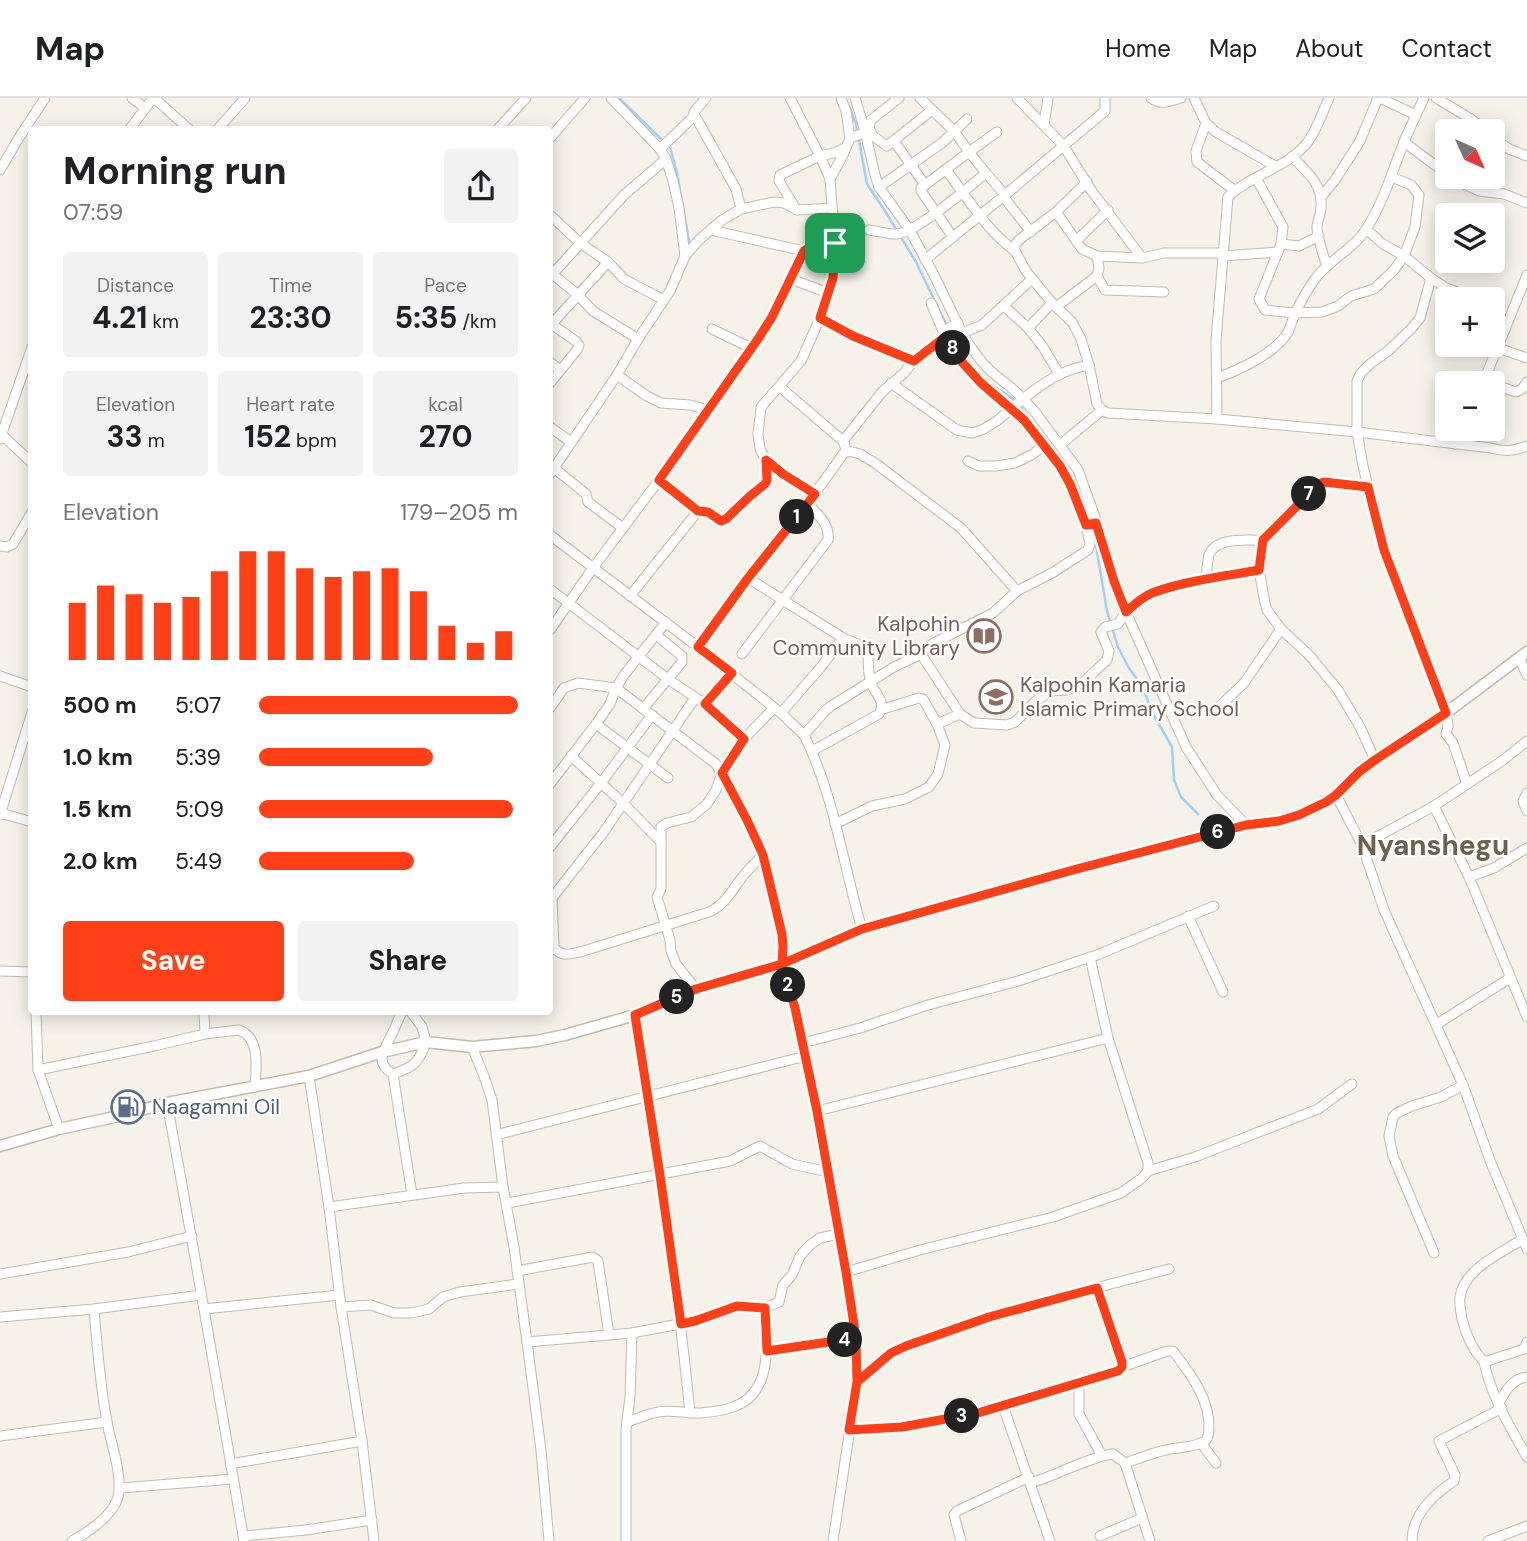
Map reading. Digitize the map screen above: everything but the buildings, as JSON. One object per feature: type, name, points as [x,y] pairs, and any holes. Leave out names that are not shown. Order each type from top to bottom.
[{"type":"street","points":[[0,170],[45,98]]},
{"type":"street","points":[[132,98],[144,107]]},
{"type":"street","points":[[132,126],[153,98],[185,126]]},
{"type":"street","points":[[220,126],[245,98]]},
{"type":"street","points":[[501,126],[526,98]]},
{"type":"street","points":[[553,135],[585,98]]},
{"type":"street","points":[[611,98],[660,149],[666,159],[679,208],[685,256]]},
{"type":"street","points":[[660,149],[706,98]]},
{"type":"street","points":[[790,98],[830,179],[835,243],[834,268],[820,318],[801,361],[761,407],[758,434],[760,449],[766,460],[815,494]]},
{"type":"street","points":[[804,735],[825,711],[870,681],[993,613],[1017,591],[1088,550],[1090,544],[1091,524],[1078,470],[1035,412],[981,383],[961,361],[925,260],[904,232],[879,187],[871,158],[841,98]]},
{"type":"street","points":[[855,98],[860,134]]},
{"type":"street","points":[[797,210],[778,178],[780,175],[820,156],[845,148],[871,120],[899,98]]},
{"type":"street","points":[[920,98],[954,131],[1031,232]]},
{"type":"street","points":[[1017,98],[1063,145],[1091,190],[1142,258]]},
{"type":"street","points":[[1044,125],[1048,98]]},
{"type":"street","points":[[925,260],[1105,111],[1105,98]]},
{"type":"street","points":[[1152,98],[1155,102],[1166,103],[1181,98]]},
{"type":"street","points":[[1194,98],[1206,123],[1216,132],[1275,166]]},
{"type":"street","points":[[1217,419],[1216,340],[1228,197],[1234,190],[1292,157],[1306,145],[1329,98]]},
{"type":"street","points":[[1321,197],[1360,141],[1379,98],[1416,115]]},
{"type":"street","points":[[1217,377],[1234,372],[1272,349],[1287,333],[1310,286],[1366,229],[1392,177],[1424,98]]},
{"type":"street","points":[[1436,98],[1471,119]]},
{"type":"street","points":[[871,158],[932,110]]},
{"type":"street","points":[[694,114],[736,189],[741,209]]},
{"type":"street","points":[[879,187],[942,142],[967,119]]},
{"type":"street","points":[[1206,123],[1196,151],[1197,162],[1234,190]]},
{"type":"street","points":[[953,237],[921,188],[997,132]]},
{"type":"street","points":[[860,134],[891,144],[925,185]]},
{"type":"street","points":[[1404,142],[1435,165]]},
{"type":"street","points":[[1505,146],[1527,156]]},
{"type":"street","points":[[830,179],[845,148]]},
{"type":"street","points":[[1292,157],[1314,178],[1321,197],[1322,209],[1317,227],[1327,266]]},
{"type":"street","points":[[553,271],[624,195],[666,159]]},
{"type":"street","points":[[946,170],[964,192],[965,198],[1001,240],[1015,251],[1032,279],[1072,323],[1081,339],[1097,404],[1108,414],[1217,419],[1357,432],[1503,452],[1527,446]]},
{"type":"street","points":[[869,230],[904,232],[936,213],[986,173]]},
{"type":"street","points":[[1256,178],[1283,227],[1280,248],[1258,299],[1265,310],[1295,313],[1330,310],[1351,296],[1374,289],[1404,256],[1415,227],[1419,195],[1411,185],[1392,177]]},
{"type":"street","points":[[1015,251],[1019,240],[1056,212],[1087,182]]},
{"type":"street","points":[[1475,189],[1504,194],[1527,203]]},
{"type":"street","points":[[553,469],[617,375],[664,300],[685,256],[699,240],[741,209],[774,202],[784,203],[797,210],[831,208]]},
{"type":"street","points":[[1076,241],[1108,211]]},
{"type":"street","points":[[1056,212],[1082,249],[1097,256],[1142,258],[1164,253],[1223,255],[1299,246],[1319,236]]},
{"type":"street","points":[[553,218],[580,243],[608,262],[624,279],[664,300]]},
{"type":"street","points":[[1366,229],[1444,287]]},
{"type":"street","points":[[711,230],[804,251]]},
{"type":"street","points":[[553,626],[772,317],[804,251],[833,232]]},
{"type":"street","points":[[1028,328],[1054,305],[1097,276],[1097,256]]},
{"type":"street","points":[[553,321],[608,262]]},
{"type":"street","points":[[1505,330],[1527,275]]},
{"type":"street","points":[[553,276],[593,310],[638,339]]},
{"type":"street","points":[[1097,276],[1105,290],[1164,292]]},
{"type":"street","points":[[1430,278],[1420,317],[1388,351],[1361,373],[1357,381],[1357,432],[1384,550],[1446,713],[1446,734],[1453,743],[1467,784]]},
{"type":"street","points":[[791,279],[828,293]]},
{"type":"street","points":[[931,303],[949,329],[962,333],[982,325],[1032,279]]},
{"type":"street","points":[[1004,306],[1028,328],[1059,374]]},
{"type":"street","points":[[820,318],[853,336],[914,361]]},
{"type":"street","points":[[553,326],[579,345],[553,379]]},
{"type":"street","points":[[843,441],[882,392],[949,329]]},
{"type":"street","points":[[712,330],[751,348]]},
{"type":"street","points":[[962,333],[981,362],[1011,386],[1024,420],[1060,466],[1091,524],[1126,612],[1186,747],[1217,795],[1246,825]]},
{"type":"street","points":[[1505,350],[1527,358]]},
{"type":"street","points":[[28,358],[1,435],[28,459]]},
{"type":"street","points":[[553,364],[560,370]]},
{"type":"street","points":[[891,383],[957,430],[972,433],[982,430],[1040,385],[1077,366],[1089,365]]},
{"type":"street","points":[[617,375],[661,403],[690,405],[708,410]]},
{"type":"street","points":[[1505,388],[1516,392],[1527,382]]},
{"type":"street","points":[[780,387],[843,441],[848,451]]},
{"type":"street","points":[[1060,445],[1102,410]]},
{"type":"street","points":[[553,428],[571,442]]},
{"type":"street","points":[[968,461],[979,467],[1015,463],[1044,445]]},
{"type":"street","points":[[698,647],[748,578],[848,451],[860,454],[875,463],[961,528],[1017,591]]},
{"type":"street","points":[[659,480],[698,511],[708,512],[721,521],[765,484],[766,460]]},
{"type":"street","points":[[553,472],[586,494],[588,502],[623,528]]},
{"type":"street","points":[[1368,487],[1324,482],[1319,484],[1263,540],[1259,570],[1267,611],[1333,682],[1360,727],[1375,760]]},
{"type":"street","points":[[742,654],[828,540],[827,524],[808,504]]},
{"type":"street","points":[[630,597],[698,511]]},
{"type":"street","points":[[0,546],[13,544],[28,519]]},
{"type":"street","points":[[553,537],[732,673],[804,735],[812,751],[835,824],[862,929]]},
{"type":"street","points":[[1206,579],[1209,554],[1216,547],[1226,542],[1263,540]]},
{"type":"street","points":[[921,654],[960,714],[974,723],[1007,725],[1015,722],[1036,701],[1051,691],[1079,686],[1108,660],[1109,651],[1101,632],[1105,627],[1118,624],[1139,600],[1151,593],[1206,579],[1259,570]]},
{"type":"street","points":[[748,578],[843,638],[858,644],[868,653],[870,681],[883,709]]},
{"type":"street","points":[[553,591],[668,680],[705,704],[744,739]]},
{"type":"street","points":[[553,780],[596,724],[610,704],[616,688],[666,622]]},
{"type":"street","points":[[1220,706],[1244,683],[1281,629]]},
{"type":"street","points":[[553,843],[627,747],[647,712],[682,663],[682,656],[656,635]]},
{"type":"street","points":[[696,989],[676,964],[657,897],[661,889],[661,827],[691,817],[707,804],[722,773],[744,739],[821,667],[843,638]]},
{"type":"street","points":[[0,1146],[167,1103],[309,1076],[382,1052],[426,1042],[472,1047],[565,1035],[635,1015],[696,989],[782,964],[862,929],[1073,870],[1246,825],[1279,821],[1299,815],[1336,795],[1360,771],[1446,713],[1523,655],[1527,675]]},
{"type":"street","points":[[705,704],[732,673]]},
{"type":"street","points":[[0,676],[28,686]]},
{"type":"street","points":[[553,704],[564,688],[579,682],[616,688],[716,764],[763,855],[782,934],[782,964],[795,1008],[817,1111],[856,1338],[857,1382],[833,1541]]},
{"type":"street","points":[[553,893],[603,833],[695,698]]},
{"type":"street","points":[[812,751],[879,714],[883,709],[919,698],[923,699],[937,724],[945,745],[938,774],[929,787],[905,799],[872,806],[835,824]]},
{"type":"street","points":[[937,724],[960,714]]},
{"type":"street","points":[[28,723],[4,792],[0,814],[28,821]]},
{"type":"street","points":[[596,724],[668,778]]},
{"type":"street","points":[[1362,845],[1434,806],[1527,741]]},
{"type":"street","points":[[571,756],[661,842]]},
{"type":"street","points":[[1527,793],[1523,800],[1527,811]]},
{"type":"street","points":[[1336,795],[1362,845],[1384,910],[1464,1085],[1491,1163],[1525,1244],[1484,1264],[1473,1273],[1464,1285],[1459,1306],[1467,1336],[1476,1353],[1485,1362],[1488,1378],[1500,1406],[1527,1457]]},
{"type":"street","points":[[1434,806],[1469,877],[1527,1017]]},
{"type":"street","points":[[1469,877],[1494,868],[1527,848]]},
{"type":"street","points":[[553,922],[555,948],[564,955],[665,927],[716,909],[763,855]]},
{"type":"street","points":[[803,1043],[1018,981],[1090,957],[1214,905]]},
{"type":"street","points":[[1188,916],[1223,992]]},
{"type":"street","points":[[1090,957],[1108,1038],[1148,1163],[1148,1171]]},
{"type":"street","points":[[0,971],[28,972]]},
{"type":"street","points":[[1437,1024],[1510,978]]},
{"type":"street","points":[[36,1015],[38,1070],[59,1129]]},
{"type":"street","points":[[204,1015],[205,1034]]},
{"type":"street","points":[[400,1015],[382,1052],[383,1065],[393,1074],[412,1195]]},
{"type":"street","points":[[393,1074],[417,1063],[426,1042],[422,1027],[413,1015]]},
{"type":"street","points":[[635,1015],[681,1324],[690,1413]]},
{"type":"street","points":[[38,1070],[205,1034],[239,1030],[244,1031],[250,1038],[256,1058],[255,1087]]},
{"type":"street","points":[[817,1111],[1108,1038]]},
{"type":"street","points":[[472,1047],[492,1100],[541,1450],[549,1541]]},
{"type":"street","points":[[496,1135],[806,1056]]},
{"type":"street","points":[[309,1076],[374,1541]]},
{"type":"street","points":[[846,1272],[920,1250],[1053,1217],[1121,1193],[1148,1171],[1195,1157],[1318,1109],[1352,1084]]},
{"type":"street","points":[[1434,1253],[1393,1156],[1389,1136],[1393,1117],[1398,1113],[1464,1085]]},
{"type":"street","points":[[167,1103],[244,1539],[372,1520]]},
{"type":"street","points":[[507,1203],[730,1161],[760,1146],[792,1164],[828,1172]]},
{"type":"street","points":[[329,1207],[464,1188],[503,1187]]},
{"type":"street","points":[[527,1342],[632,1333],[695,1321],[737,1306],[765,1308],[779,1303],[783,1285],[792,1275],[800,1256],[810,1245],[820,1238],[839,1234]]},
{"type":"street","points":[[0,1274],[128,1252],[192,1236]]},
{"type":"street","points":[[517,1271],[596,1258],[609,1335]]},
{"type":"street","points":[[857,1382],[898,1349],[989,1317],[1169,1269]]},
{"type":"street","points":[[341,1307],[371,1305],[394,1313],[412,1313],[429,1309],[443,1297],[460,1292],[518,1284]]},
{"type":"street","points":[[1097,1288],[1122,1367]]},
{"type":"street","points":[[0,1317],[94,1309],[201,1295]]},
{"type":"street","points":[[204,1309],[339,1295]]},
{"type":"street","points":[[627,1422],[660,1411],[690,1413],[733,1407],[744,1401],[762,1381],[767,1351],[765,1308]]},
{"type":"street","points":[[72,1541],[90,1531],[110,1511],[118,1500],[120,1488],[99,1371],[94,1309]]},
{"type":"street","points":[[626,1541],[625,1466],[632,1333]]},
{"type":"street","points":[[767,1351],[856,1338]]},
{"type":"street","points":[[1485,1362],[1524,1349],[1527,1342]]},
{"type":"street","points":[[849,1430],[902,1427],[978,1413],[1118,1371],[1122,1367],[1173,1351],[1200,1392],[1208,1417],[1208,1437],[1205,1442],[1167,1449],[1125,1463]]},
{"type":"street","points":[[1412,1541],[1412,1532],[1418,1517],[1432,1497],[1454,1481],[1455,1475],[1439,1441],[1500,1406],[1506,1389],[1515,1381],[1527,1377]]},
{"type":"street","points":[[1079,1383],[1079,1414],[1102,1456]]},
{"type":"street","points":[[1003,1406],[1050,1541]]},
{"type":"street","points":[[0,1436],[107,1422]]},
{"type":"street","points":[[230,1464],[362,1441]]},
{"type":"street","points":[[1201,1443],[1216,1463]]},
{"type":"street","points":[[961,1541],[954,1515],[957,1511],[1030,1480],[1049,1478],[1113,1454],[1125,1463],[1150,1541]]},
{"type":"street","points":[[120,1488],[233,1479]]},
{"type":"street","points":[[1100,1536],[1142,1518]]},
{"type":"street","points":[[1488,1541],[1527,1526]]},
{"type":"waterway","points":[[619,98],[661,139]]},
{"type":"waterway","points":[[848,104],[856,124],[867,184],[916,262],[947,326]]},
{"type":"waterway","points":[[670,147],[690,247]]},
{"type":"waterway","points":[[981,377],[1016,401]]},
{"type":"waterway","points":[[1020,406],[1036,429]]},
{"type":"waterway","points":[[1064,465],[1079,485],[1091,521]]},
{"type":"waterway","points":[[1093,528],[1107,611],[1118,647],[1142,686],[1154,716],[1172,747],[1174,780],[1181,797],[1198,814]]},
{"type":"place","name":"Kalpohin Community Library","points":[[984,636]]},
{"type":"place","name":"Kalpohin Kamaria Islamic Primary School","points":[[996,697]]},
{"type":"place","name":"Naagamni Oil","points":[[128,1107]]},
{"type":"district","name":"Nyanshegu","points":[[1433,845]]},
{"type":"route","points":[[835,243],[833,232],[804,251],[772,317],[659,480],[698,511],[704,510],[721,521],[765,484],[766,460],[815,494],[748,578],[698,647],[732,673],[705,704],[744,739],[722,773],[763,855],[782,934],[782,964],[795,1008],[817,1111],[856,1338],[857,1382],[849,1430],[902,1427],[978,1413],[1118,1371],[1122,1362],[1097,1288],[989,1317],[906,1346],[891,1353],[857,1382],[857,1360],[856,1338],[767,1351],[765,1308],[737,1306],[681,1324],[635,1015],[696,989],[782,964],[862,929],[1073,870],[1246,825],[1279,821],[1299,815],[1326,802],[1360,771],[1446,713],[1384,550],[1368,487],[1324,482],[1319,484],[1263,540],[1259,570],[1206,579],[1151,593],[1126,612],[1096,523],[1086,525],[1060,466],[1024,420],[981,383],[961,361],[946,336],[914,361],[853,336],[820,318],[833,278],[835,243]]}]
